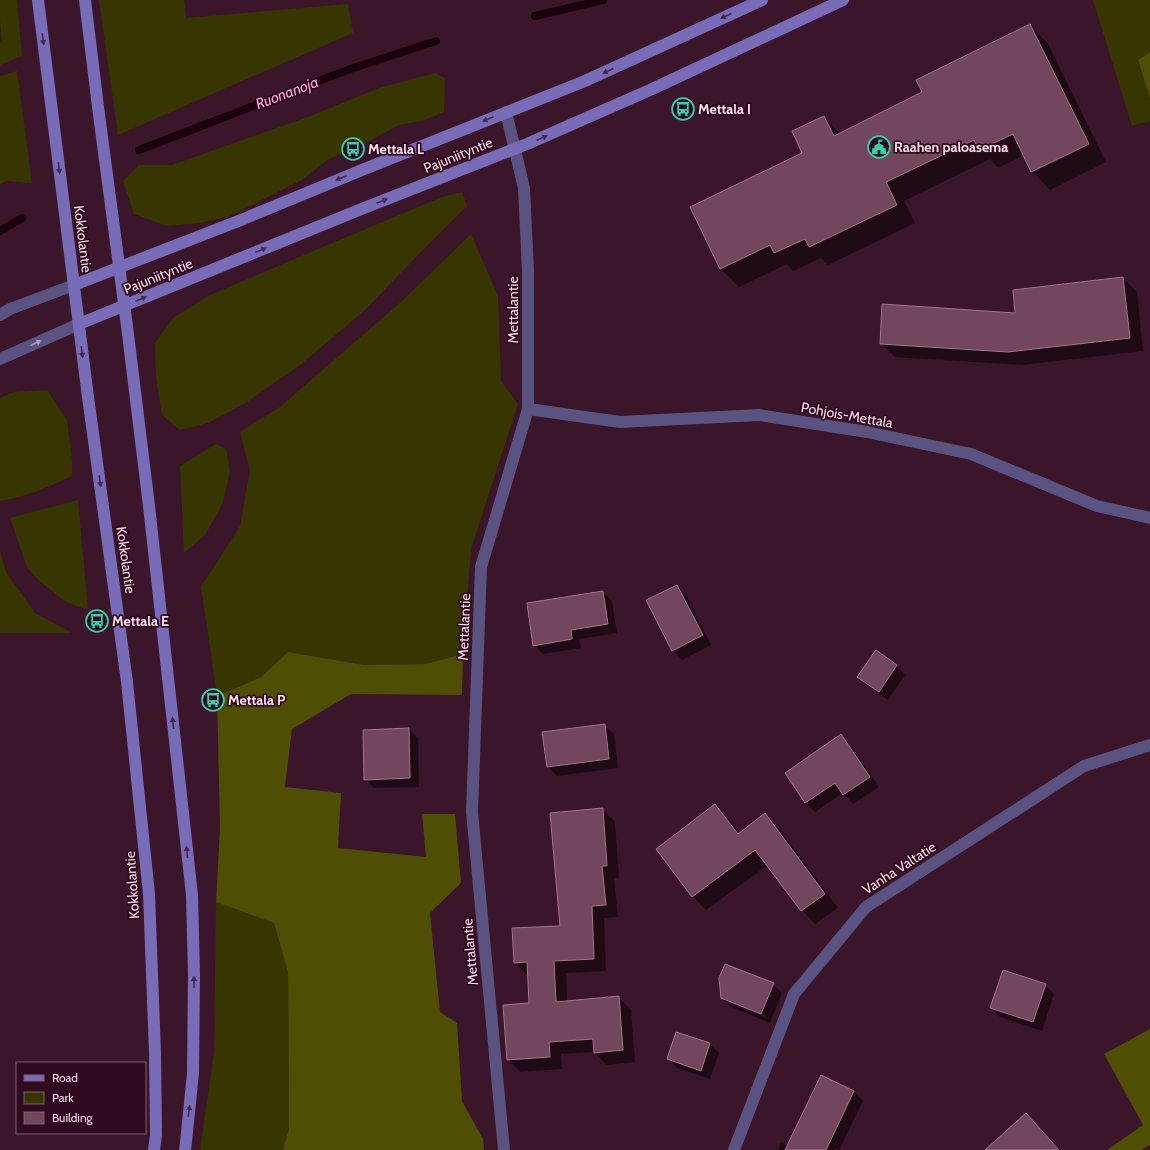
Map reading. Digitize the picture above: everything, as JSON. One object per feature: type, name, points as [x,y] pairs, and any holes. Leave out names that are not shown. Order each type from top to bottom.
[{"type":"main road","name":"Kokkolantie","points":[[38,0],[79,324],[127,682],[149,894],[155,1053],[156,1135],[154,1150]]},
{"type":"main road","name":"Kokkolantie","points":[[85,0],[150,522],[192,895],[194,974],[193,1073],[185,1150]]},
{"type":"main road","name":"Pajuniityntie","points":[[74,285],[119,266],[241,220],[585,81],[762,0]]},
{"type":"main road","name":"Pajuniityntie","points":[[79,324],[515,149],[650,90],[843,0]]},
{"type":"street","name":"Mettalantie","points":[[504,1150],[472,812],[481,567],[528,409],[528,271],[524,188],[506,112]]},
{"type":"street","points":[[0,315],[10,309],[74,285]]},
{"type":"street","points":[[0,359],[79,324]]},
{"type":"street","name":"Pohjois-Mettala","points":[[528,409],[620,422],[758,416],[867,432],[972,454],[1097,506],[1150,518]]},
{"type":"street","name":"Vanha Valtatie","points":[[734,1150],[794,994],[866,907],[1084,766],[1150,745]]},
{"type":"green space","points":[[0,0],[17,0],[22,56],[0,65],[0,41],[2,40]]},
{"type":"green space","points":[[99,0],[184,0],[186,18],[348,4],[353,33],[118,135]]},
{"type":"green space","points":[[1093,0],[1150,0],[1150,52],[1138,60],[1150,98],[1150,121],[1132,126]]},
{"type":"green space","points":[[17,71],[32,183],[6,181],[0,185],[0,76]]},
{"type":"green space","points":[[435,73],[445,78],[444,112],[422,121],[399,125],[373,139],[327,160],[302,180],[228,217],[199,223],[167,226],[134,214],[123,181],[139,165],[172,165],[308,117],[379,88]]},
{"type":"green space","points":[[462,192],[467,206],[364,311],[300,365],[244,404],[208,423],[180,430],[162,415],[156,379],[155,343],[173,318],[208,296],[442,197]]},
{"type":"green space","points":[[471,234],[498,296],[501,381],[518,404],[471,549],[463,654],[425,664],[364,665],[288,652],[261,677],[217,696],[201,586],[240,526],[250,470],[240,432],[280,407],[402,301]]},
{"type":"green space","points":[[47,390],[67,420],[72,460],[72,476],[46,488],[0,501],[0,398],[14,392]]},
{"type":"green space","points":[[216,444],[226,449],[230,471],[223,503],[205,535],[184,553],[180,466]]},
{"type":"green space","points":[[78,500],[88,610],[66,602],[37,579],[27,567],[10,518]]},
{"type":"green space","points":[[0,551],[6,572],[35,613],[72,633],[0,633]]},
{"type":"green space","points":[[216,902],[274,923],[288,972],[289,1129],[283,1150],[200,1150],[214,1052]]},
{"type":"shaded area","points":[[1150,52],[1150,98],[1138,60]]},
{"type":"shaded area","points":[[288,652],[364,665],[425,664],[463,654],[462,695],[351,694],[292,729],[285,787],[341,793],[338,848],[426,857],[422,814],[455,814],[461,883],[430,913],[440,1012],[457,1023],[462,1101],[483,1139],[484,1150],[283,1150],[289,1129],[288,972],[274,923],[216,902],[220,828],[217,696],[261,677]]},
{"type":"shaded area","points":[[1150,1029],[1150,1145],[1141,1150],[1107,1150],[1143,1125],[1104,1054]]},
{"type":"building","name":"Raahen paloasema","points":[[1030,24],[1089,144],[1031,172],[1013,134],[979,150],[974,140],[886,182],[897,205],[809,247],[805,239],[774,253],[770,245],[720,269],[690,207],[802,153],[792,131],[824,116],[834,136],[922,92],[916,80]]},
{"type":"building","points":[[1123,277],[1130,338],[1008,352],[880,344],[882,304],[1015,313],[1013,290]]},
{"type":"building","points":[[677,585],[703,635],[672,651],[646,600]]},
{"type":"building","points":[[603,591],[608,624],[571,630],[572,639],[533,646],[527,603]]},
{"type":"building","points":[[876,650],[897,665],[879,692],[857,677]]},
{"type":"building","points":[[605,724],[609,759],[547,767],[542,732]]},
{"type":"building","points":[[409,728],[410,778],[364,780],[363,730]]},
{"type":"building","points":[[841,734],[870,777],[843,795],[835,783],[805,803],[785,773]]},
{"type":"building","points":[[715,804],[738,834],[765,813],[825,894],[801,911],[755,850],[692,897],[656,849]]},
{"type":"building","points":[[603,808],[607,866],[602,866],[606,905],[592,906],[594,959],[554,961],[556,1002],[619,996],[623,1050],[594,1053],[593,1039],[549,1042],[550,1057],[507,1060],[503,1005],[529,1003],[527,962],[514,963],[512,928],[560,926],[550,813]]},
{"type":"building","points":[[725,964],[774,983],[761,1014],[721,998],[719,978]]},
{"type":"building","points":[[1003,970],[1046,984],[1033,1022],[990,1008]]},
{"type":"building","points":[[676,1032],[710,1043],[701,1071],[667,1059]]},
{"type":"building","points":[[821,1075],[854,1091],[826,1150],[785,1150]]},
{"type":"building","points":[[1026,1113],[1059,1150],[985,1150]]},
{"type":"waterway","name":"Ruonanoja","points":[[535,16],[603,0]]},
{"type":"waterway","name":"Ruonanoja","points":[[139,150],[350,69],[436,41]]},
{"type":"waterway","name":"Ruonanoja","points":[[0,231],[22,218]]},
{"type":"place","name":"Mettala I","points":[[683,109]]},
{"type":"place","name":"Raahen paloasema","points":[[879,147]]},
{"type":"place","name":"Mettala L","points":[[353,149]]},
{"type":"place","name":"Mettala E","points":[[97,621]]},
{"type":"place","name":"Mettala P","points":[[213,700]]}]
